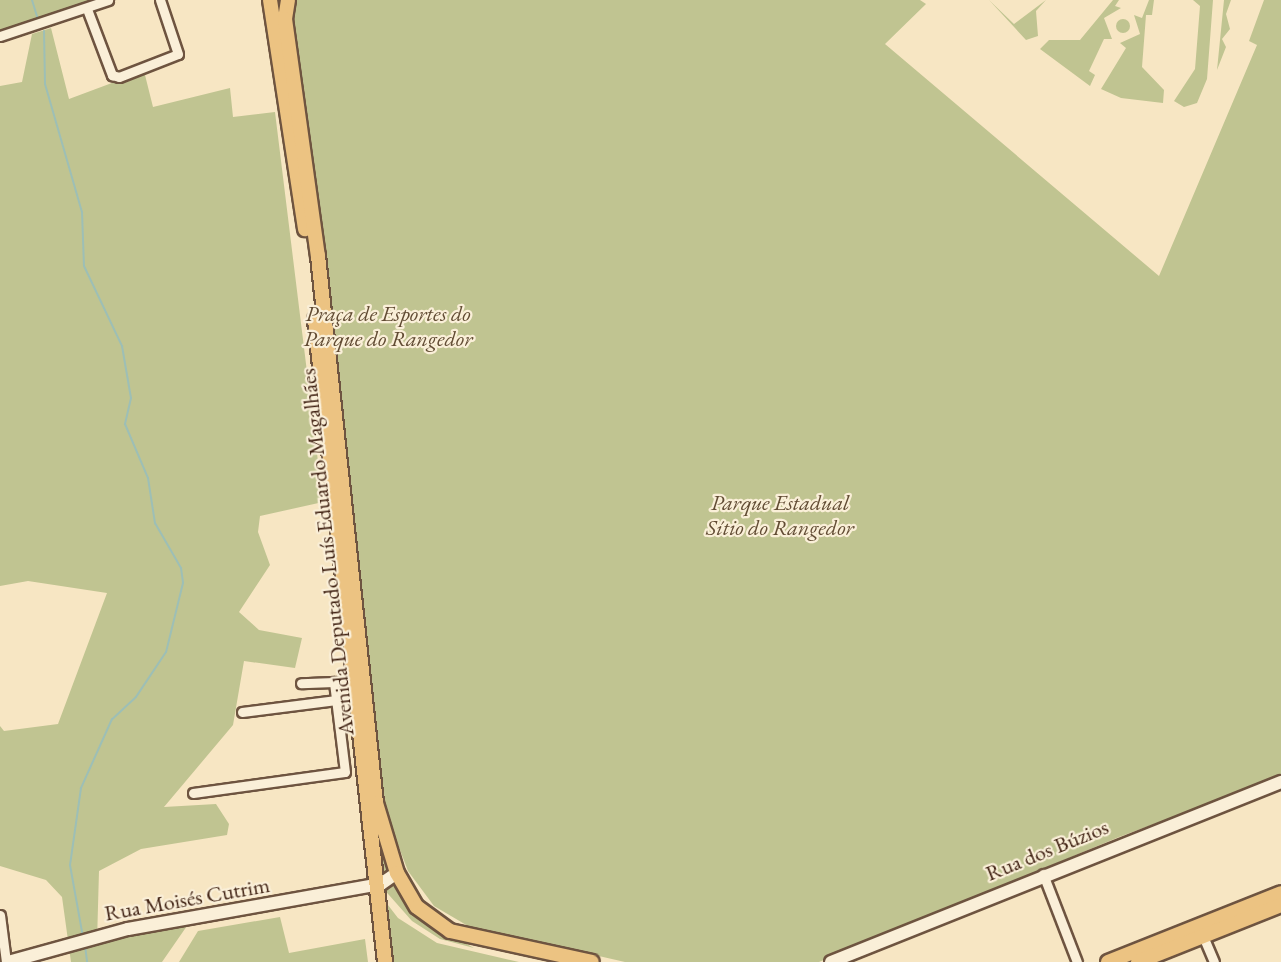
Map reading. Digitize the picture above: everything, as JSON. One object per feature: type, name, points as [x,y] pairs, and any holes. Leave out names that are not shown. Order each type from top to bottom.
[{"type":"main road","points":[[270,3],[287,0]]},
{"type":"main road","name":"Avenida Deputado Luís Eduardo Magalhães","points":[[287,0],[285,19],[318,256],[375,795],[397,873],[417,907],[450,931],[592,962]]},
{"type":"main road","name":"Avenida Deputado Luís Eduardo Magalhães","points":[[270,3],[309,257],[357,733],[385,962]]},
{"type":"main road","name":"Rua dos Búzios","points":[[831,962],[1043,874],[1281,782]]},
{"type":"main road","name":"Rua Moisés Cutrim","points":[[7,962],[23,960],[101,935],[375,885],[397,873]]},
{"type":"main road","points":[[1108,962],[1281,893]]},
{"type":"main road","points":[[1138,962],[1281,905]]},
{"type":"street","points":[[0,36],[87,9],[108,0]]},
{"type":"street","points":[[87,9],[112,75],[119,77],[178,54],[160,0]]},
{"type":"street","points":[[192,793],[343,773],[342,740],[332,680],[300,683]]},
{"type":"street","points":[[242,712],[336,700]]},
{"type":"street","points":[[340,730],[357,733]]},
{"type":"street","points":[[342,740],[357,733]]},
{"type":"street","points":[[1043,874],[1077,962]]},
{"type":"street","points":[[0,915],[7,962]]},
{"type":"street","points":[[1203,936],[1214,962]]},
{"type":"green space","points":[[0,0],[92,0],[0,31]]},
{"type":"green space","name":"Parque Estadual Sítio do Rangedor","points":[[290,0],[920,0],[926,4],[885,44],[1159,276],[1257,45],[1249,41],[1264,0],[1281,0],[1281,777],[1119,837],[819,962],[625,962],[468,926],[434,906],[408,871],[381,800],[288,19]]},
{"type":"green space","points":[[989,0],[1014,24],[1046,0],[1036,11],[1038,36],[1026,40]]},
{"type":"green space","points":[[1113,0],[1119,0],[1115,6],[1121,8],[1104,18],[1112,39],[1104,39],[1089,71],[1095,75],[1090,86],[1040,49],[1049,40],[1080,40]]},
{"type":"green space","points":[[1149,0],[1154,0],[1152,15],[1146,15],[1142,67],[1164,90],[1163,103],[1121,98],[1101,89],[1126,48],[1120,43],[1140,34],[1134,15],[1142,18]]},
{"type":"green space","points":[[1193,0],[1213,0],[1207,79],[1197,103],[1184,107],[1174,101],[1195,69],[1200,6]]},
{"type":"green space","points":[[1224,0],[1231,0],[1226,14],[1230,29],[1222,39],[1226,47],[1217,70]]},
{"type":"green space","points":[[1123,19],[1128,21],[1130,26],[1128,31],[1123,33],[1118,31],[1116,26],[1118,21]]},
{"type":"green space","points":[[51,28],[69,99],[144,71],[153,107],[230,88],[233,117],[275,112],[323,502],[260,516],[258,532],[270,565],[239,612],[259,630],[302,638],[295,668],[244,661],[233,725],[164,807],[216,804],[229,824],[227,835],[141,849],[99,871],[97,942],[189,923],[162,962],[71,962],[62,897],[46,880],[0,866],[0,726],[4,731],[58,724],[107,593],[28,581],[0,586],[0,86],[22,82],[32,34]]},
{"type":"green space","points":[[376,817],[390,871],[385,875],[380,875]]},
{"type":"green space","points":[[395,883],[423,920],[474,948],[440,939],[412,921],[381,886]]},
{"type":"green space","points":[[381,896],[398,918],[437,943],[519,962],[388,962]]},
{"type":"green space","points":[[280,917],[289,953],[365,939],[368,962],[179,962],[198,931]]},
{"type":"waterway","points":[[32,0],[38,20]]},
{"type":"waterway","points":[[44,31],[45,84],[82,212],[84,266],[122,346],[131,398],[125,424],[148,478],[155,523],[181,568],[183,583],[166,652],[136,697],[112,719],[81,788],[70,865],[83,937]]},
{"type":"waterway","points":[[85,945],[87,962]]},
{"type":"park label","name":"Praça de Esportes do Parque do Rangedor","points":[[388,326]]}]
